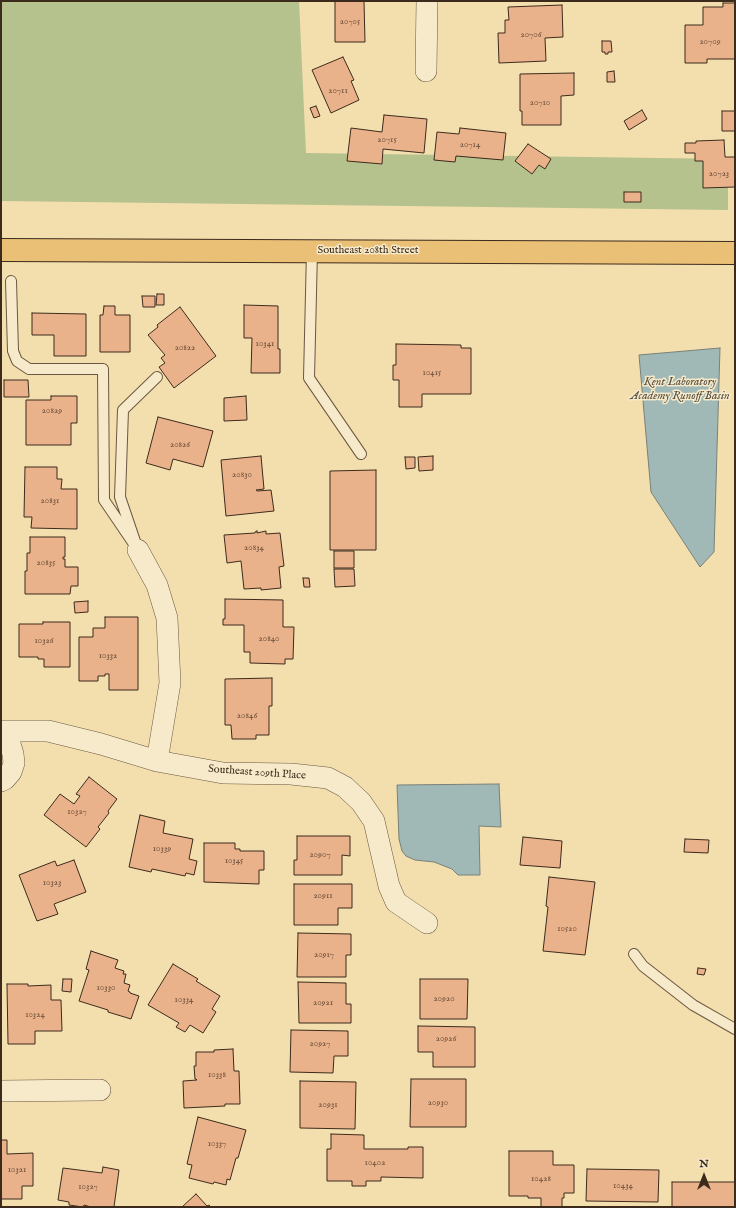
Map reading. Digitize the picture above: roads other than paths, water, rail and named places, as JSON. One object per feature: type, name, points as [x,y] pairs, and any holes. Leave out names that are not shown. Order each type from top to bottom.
[{"type":"main road","name":"Southeast 208th Street","points":[[1,250],[735,253]]},
{"type":"street","points":[[426,71],[428,1]]},
{"type":"street","points":[[138,550],[157,585],[167,618],[170,683],[157,761]]},
{"type":"street","name":"Southeast 209th Place","points":[[1,781],[11,772],[14,763],[13,754],[4,731],[48,731],[101,744],[157,761],[223,773],[292,774],[328,778],[345,787],[361,802],[374,821],[389,886],[396,902],[427,923]]},
{"type":"street","points":[[1,1091],[100,1090]]},
{"type":"lane","points":[[312,251],[309,378],[361,454]]},
{"type":"lane","points":[[11,282],[13,351],[17,361],[29,369],[103,369],[104,500],[138,550]]},
{"type":"lane","points":[[138,550],[120,497],[123,410],[157,377]]},
{"type":"lane","points":[[634,954],[643,966],[693,1005],[735,1029]]},
{"type":"water","name":"Kent Laboratory Academy Runoff Basin","points":[[720,348],[714,552],[700,567],[651,492],[639,355]]},
{"type":"water","points":[[499,784],[501,827],[479,826],[480,875],[458,875],[452,869],[434,862],[415,860],[406,856],[402,851],[399,839],[397,785]]}]
